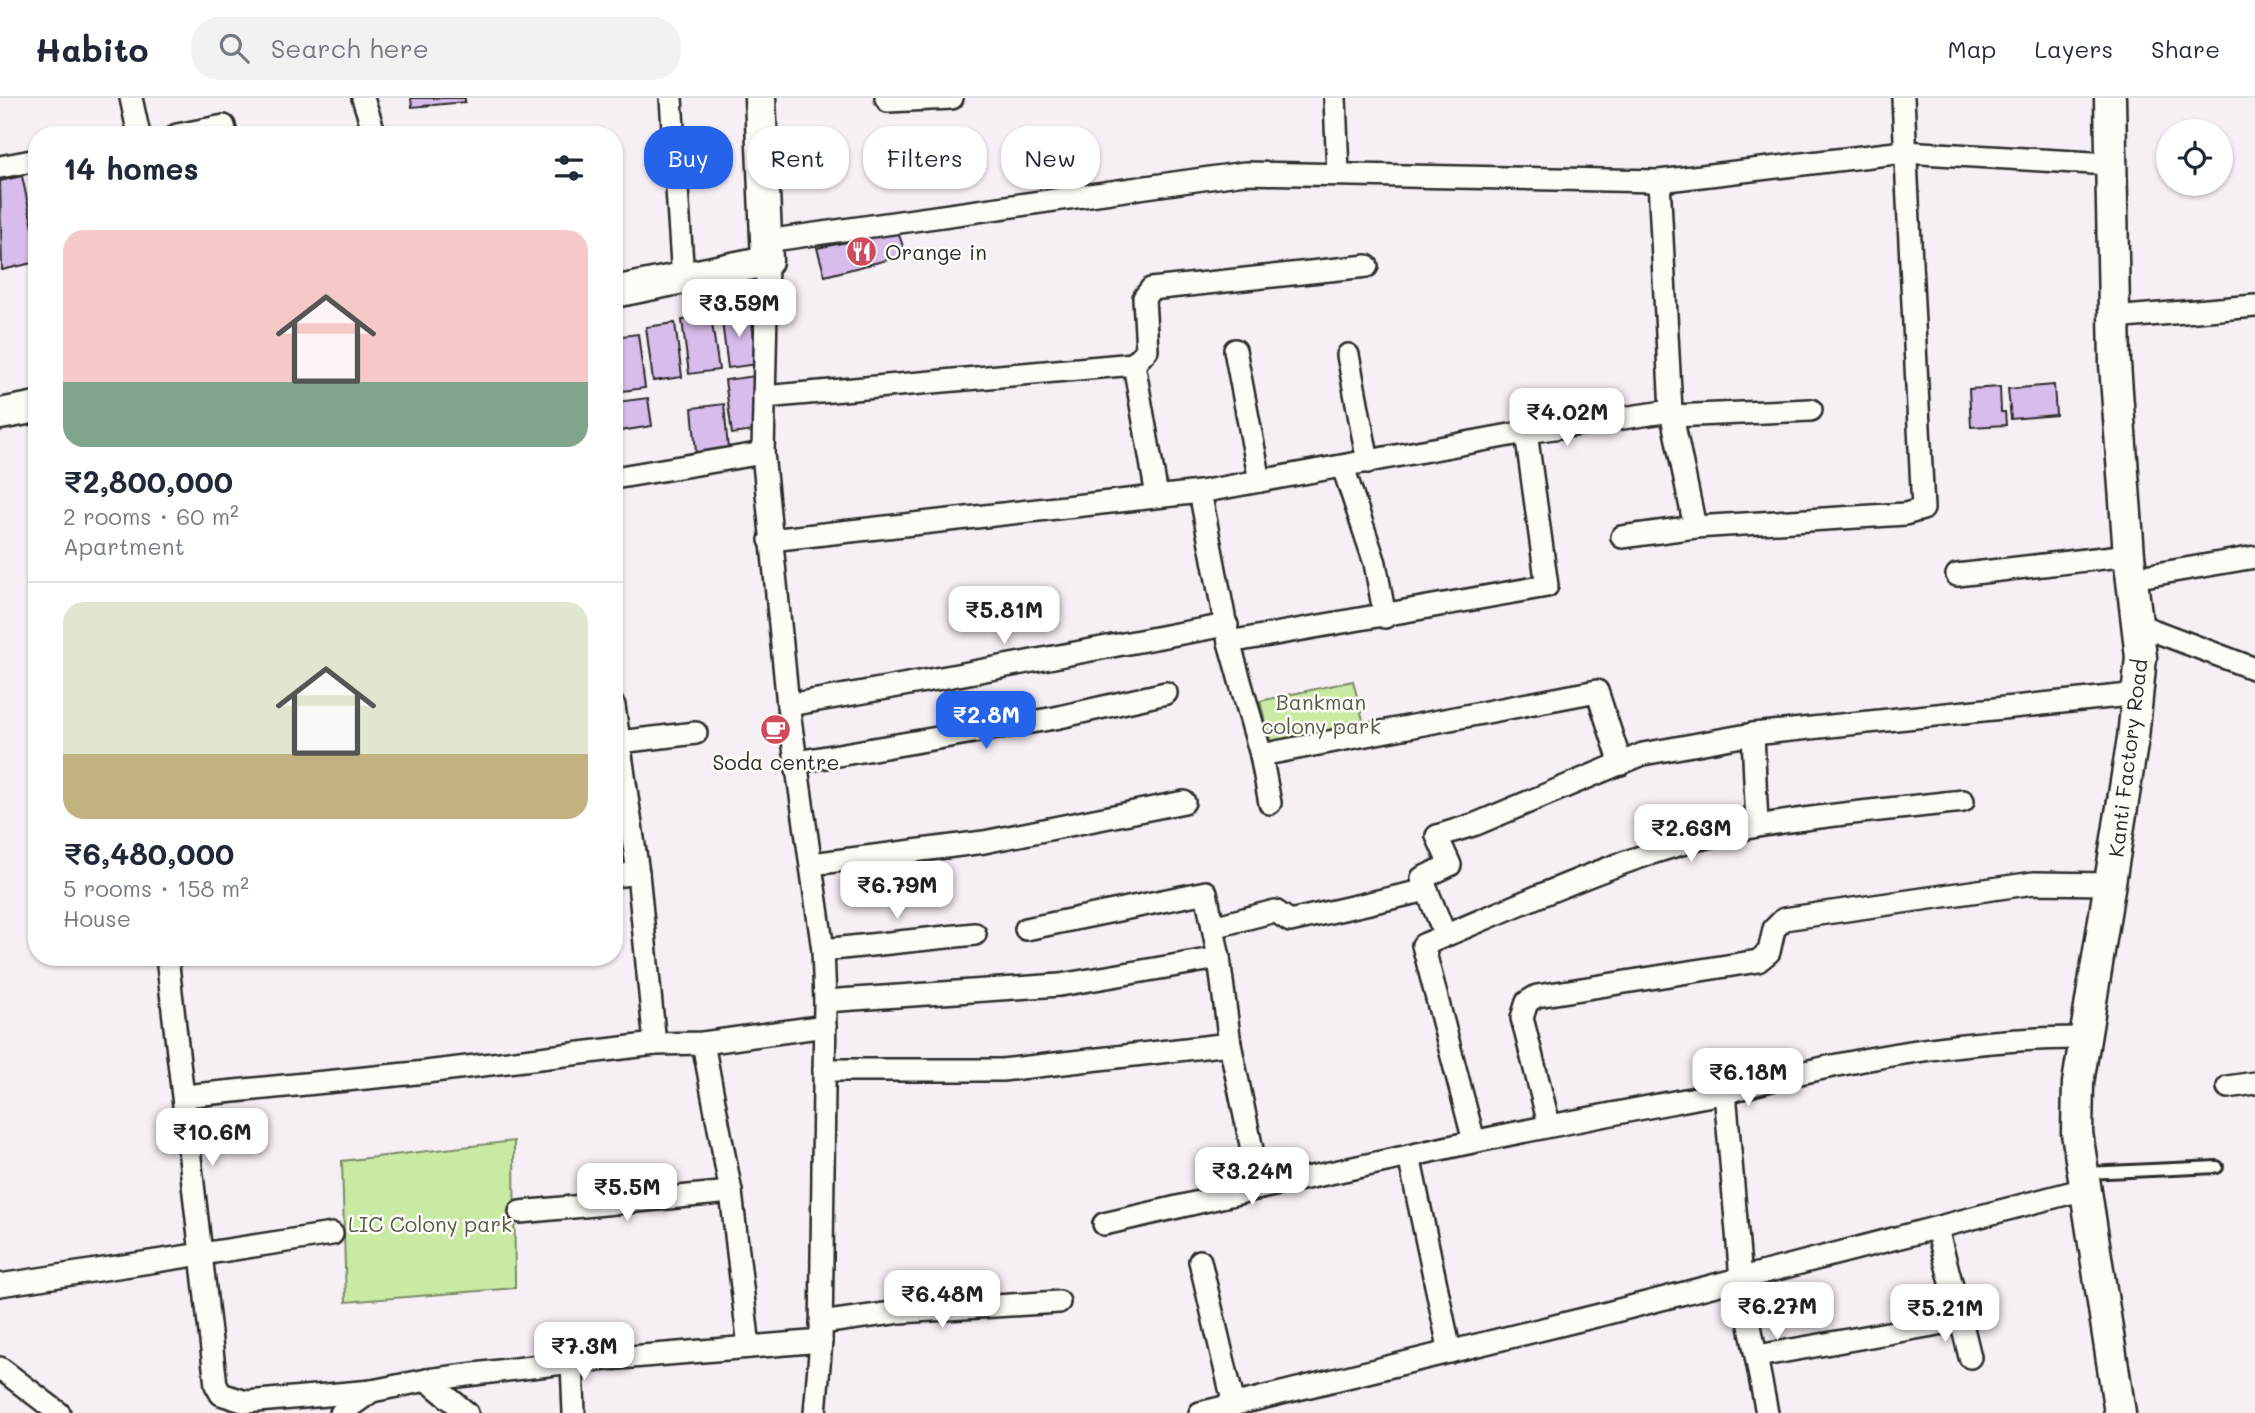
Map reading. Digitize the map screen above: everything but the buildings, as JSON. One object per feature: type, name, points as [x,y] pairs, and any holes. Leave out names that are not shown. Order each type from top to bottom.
[{"type":"street","points":[[131,98],[137,126]]},
{"type":"street","points":[[363,98],[372,126]]},
{"type":"street","points":[[671,98],[683,279]]},
{"type":"street","points":[[760,98],[766,251],[763,453],[788,705],[823,950],[825,1026],[821,1332],[815,1413]]},
{"type":"street","points":[[886,98],[888,102],[903,103],[952,98]]},
{"type":"street","points":[[1335,98],[1338,174]]},
{"type":"street","points":[[1622,537],[1695,527],[1905,514],[1923,509],[1903,98]]},
{"type":"street","name":"Kanti Factory Road","points":[[2110,98],[2113,318],[2131,566],[2139,625],[2139,694],[2085,1038],[2078,1096],[2077,1133],[2120,1413]]},
{"type":"street","points":[[623,290],[683,279],[766,251],[1245,173],[1659,181],[1904,152],[2110,164]]},
{"type":"street","points":[[0,167],[28,162]]},
{"type":"street","points":[[1659,181],[1671,414],[1695,527]]},
{"type":"street","points":[[764,397],[1134,364],[1147,350],[1144,299],[1151,289],[1367,266]]},
{"type":"street","points":[[2113,318],[2255,306]]},
{"type":"street","points":[[1235,350],[1260,481]]},
{"type":"street","points":[[1348,355],[1368,462]]},
{"type":"street","points":[[1134,364],[1157,496]]},
{"type":"street","points":[[0,414],[28,409]]},
{"type":"street","points":[[770,540],[1200,492],[1526,432],[1671,414],[1811,410]]},
{"type":"street","points":[[788,705],[952,679],[1058,655],[1385,617],[1547,586],[1526,432]]},
{"type":"street","points":[[623,476],[763,453]]},
{"type":"street","points":[[1343,467],[1375,563],[1385,617]]},
{"type":"street","points":[[1200,492],[1228,634],[1261,755],[1270,803]]},
{"type":"street","points":[[1957,575],[2255,557]]},
{"type":"street","points":[[2139,625],[2255,669]]},
{"type":"street","points":[[1261,755],[1597,691],[1621,764]]},
{"type":"street","points":[[797,762],[1055,718],[1166,693]]},
{"type":"street","points":[[1446,935],[1422,878],[1450,865],[1437,836],[1476,824],[1643,754],[1753,734],[2139,694]]},
{"type":"street","points":[[623,742],[696,733]]},
{"type":"street","points":[[1753,734],[1757,826]]},
{"type":"street","points":[[623,764],[638,873],[656,1044]]},
{"type":"street","points":[[1474,1141],[1423,944],[1623,865],[1683,845],[1757,826],[1964,801]]},
{"type":"street","points":[[812,864],[984,842],[1184,802]]},
{"type":"street","points":[[623,875],[638,873]]},
{"type":"street","points":[[1549,1124],[1522,1018],[1527,1002],[1537,996],[1758,961],[1769,952],[1774,929],[1784,919],[2034,883],[2110,884]]},
{"type":"street","points":[[1213,927],[1275,911],[1290,921],[1427,890]]},
{"type":"street","points":[[1026,929],[1206,892],[1219,958],[1230,1044],[1260,1188]]},
{"type":"street","points":[[823,950],[975,934]]},
{"type":"street","points":[[825,1001],[1060,985],[1219,958]]},
{"type":"street","points":[[168,966],[216,1385],[222,1404],[246,1402],[300,1406],[427,1380],[572,1362],[749,1347],[900,1312],[1059,1302]]},
{"type":"street","points":[[184,1096],[425,1072],[656,1044],[703,1042],[825,1026]]},
{"type":"street","points":[[1104,1224],[1549,1124],[1725,1092],[1798,1073],[1911,1051],[2036,1038],[2085,1038]]},
{"type":"street","points":[[703,1042],[731,1192],[749,1347]]},
{"type":"street","points":[[824,1070],[1002,1070],[1230,1044]]},
{"type":"street","points":[[2228,1087],[2255,1083]]},
{"type":"street","points":[[1725,1092],[1741,1279],[1767,1413]]},
{"type":"street","points":[[1409,1156],[1450,1352]]},
{"type":"street","points":[[1200,1413],[1937,1229],[2084,1181]]},
{"type":"street","points":[[520,1212],[731,1192]]},
{"type":"street","points":[[1937,1229],[1970,1357]]},
{"type":"street","points":[[0,1285],[332,1234]]},
{"type":"street","points":[[1200,1261],[1234,1405]]},
{"type":"street","points":[[1758,1356],[1961,1320]]},
{"type":"street","points":[[572,1362],[574,1413]]},
{"type":"street","points":[[0,1368],[59,1413]]},
{"type":"street","points":[[427,1380],[467,1413]]},
{"type":"street","points":[[341,1413],[372,1391]]},
{"type":"lane","points":[[2084,1181],[2217,1167]]},
{"type":"green space","name":"Bankman colony park","points":[[1353,681],[1365,728],[1272,748],[1260,701]]},
{"type":"green space","name":"LIC Colony park","points":[[514,1141],[515,1288],[346,1302],[342,1161]]},
{"type":"place","name":"Orange in","points":[[862,251]]},
{"type":"place","name":"Soda centre","points":[[776,729]]}]
